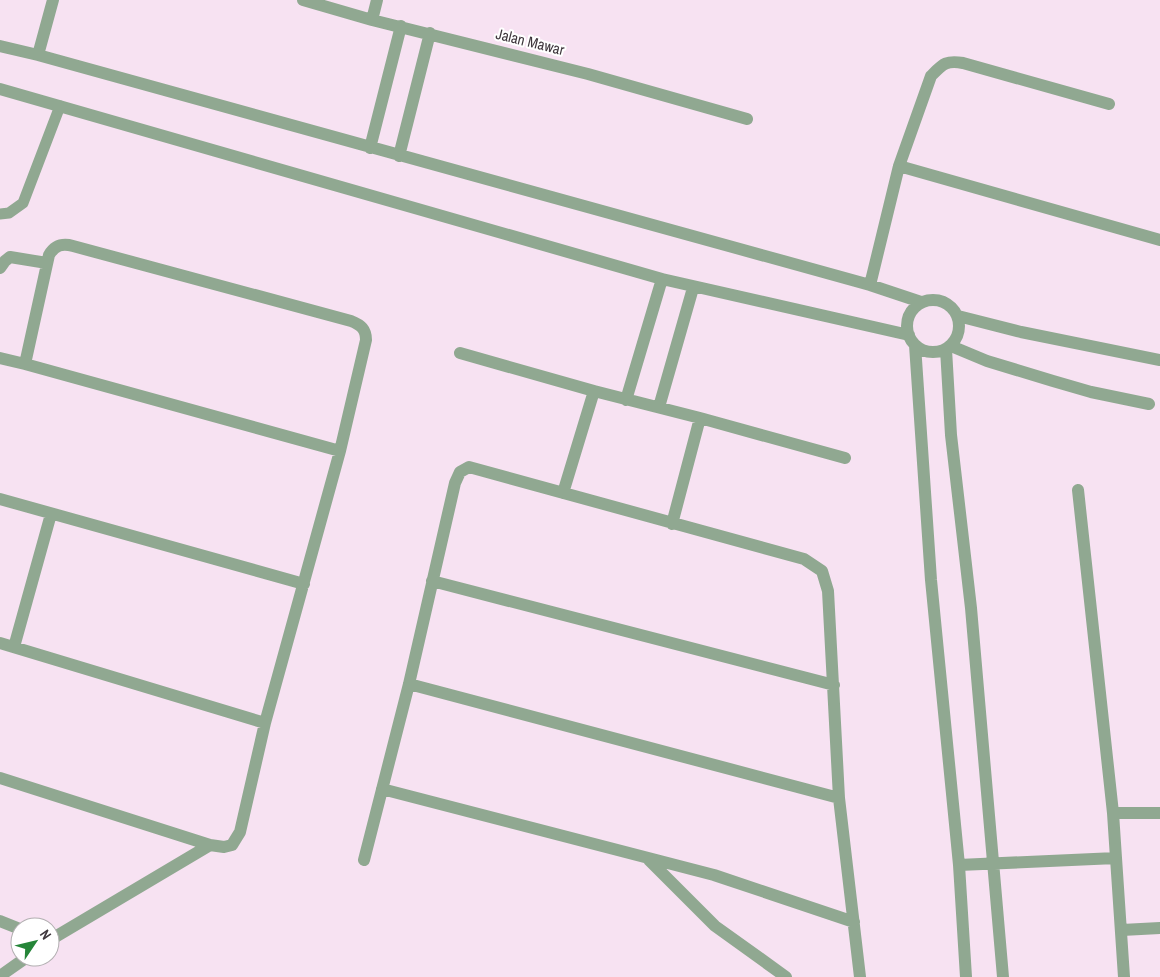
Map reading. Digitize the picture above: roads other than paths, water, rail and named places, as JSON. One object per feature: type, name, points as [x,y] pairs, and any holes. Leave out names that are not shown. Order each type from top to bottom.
[{"type":"street","points":[[38,55],[53,0]]},
{"type":"street","name":"Jalan Mawar","points":[[303,0],[372,20],[588,74],[747,119]]},
{"type":"street","points":[[372,20],[377,0]]},
{"type":"street","points":[[370,148],[401,26]]},
{"type":"street","points":[[399,156],[430,33]]},
{"type":"street","points":[[0,46],[870,285],[921,302]]},
{"type":"street","points":[[870,285],[898,166],[931,76],[942,66],[951,61],[1109,104]]},
{"type":"street","points":[[0,89],[694,288],[912,340],[922,350],[930,352],[948,348],[1091,392],[1149,404]]},
{"type":"street","points":[[898,166],[1160,240]]},
{"type":"street","points":[[0,778],[210,845],[224,847],[232,845],[240,832],[265,723],[340,451],[366,340],[366,333],[358,324],[67,244],[60,244],[53,249],[47,263],[25,364]]},
{"type":"street","points":[[0,268],[10,257],[47,263]]},
{"type":"street","points":[[626,400],[662,279]]},
{"type":"street","points":[[659,407],[694,288]]},
{"type":"street","points":[[966,977],[959,865],[931,580],[912,340],[907,323],[908,316],[916,306],[921,302],[936,299],[943,301],[954,310],[958,316],[960,327],[957,338],[948,348],[952,435],[971,608],[1003,977]]},
{"type":"street","points":[[958,316],[1021,332],[1160,360]]},
{"type":"street","points":[[460,353],[626,400],[659,407],[845,458]]},
{"type":"street","points":[[0,358],[340,451]]},
{"type":"street","points":[[564,493],[594,391]]},
{"type":"street","points":[[672,524],[700,418]]},
{"type":"street","points":[[364,860],[409,684],[455,483],[460,472],[469,467],[804,559],[822,571],[828,591],[839,798],[860,977]]},
{"type":"street","points":[[1078,490],[1113,813],[1124,977]]},
{"type":"street","points":[[0,500],[304,584]]},
{"type":"street","points":[[14,646],[51,514]]},
{"type":"street","points":[[432,581],[834,685]]},
{"type":"street","points":[[0,643],[265,723]]},
{"type":"street","points":[[409,684],[839,798]]},
{"type":"street","points":[[382,789],[650,860],[714,875],[854,922]]},
{"type":"street","points":[[1113,813],[1160,813]]},
{"type":"street","points":[[60,934],[210,845]]},
{"type":"street","points":[[959,865],[1116,858]]},
{"type":"street","points":[[650,860],[715,926],[786,977]]},
{"type":"street","points":[[1122,930],[1160,928]]},
{"type":"street","points":[[0,976],[13,967]]},
{"type":"lane","points":[[0,214],[9,213],[23,204],[60,106]]}]
